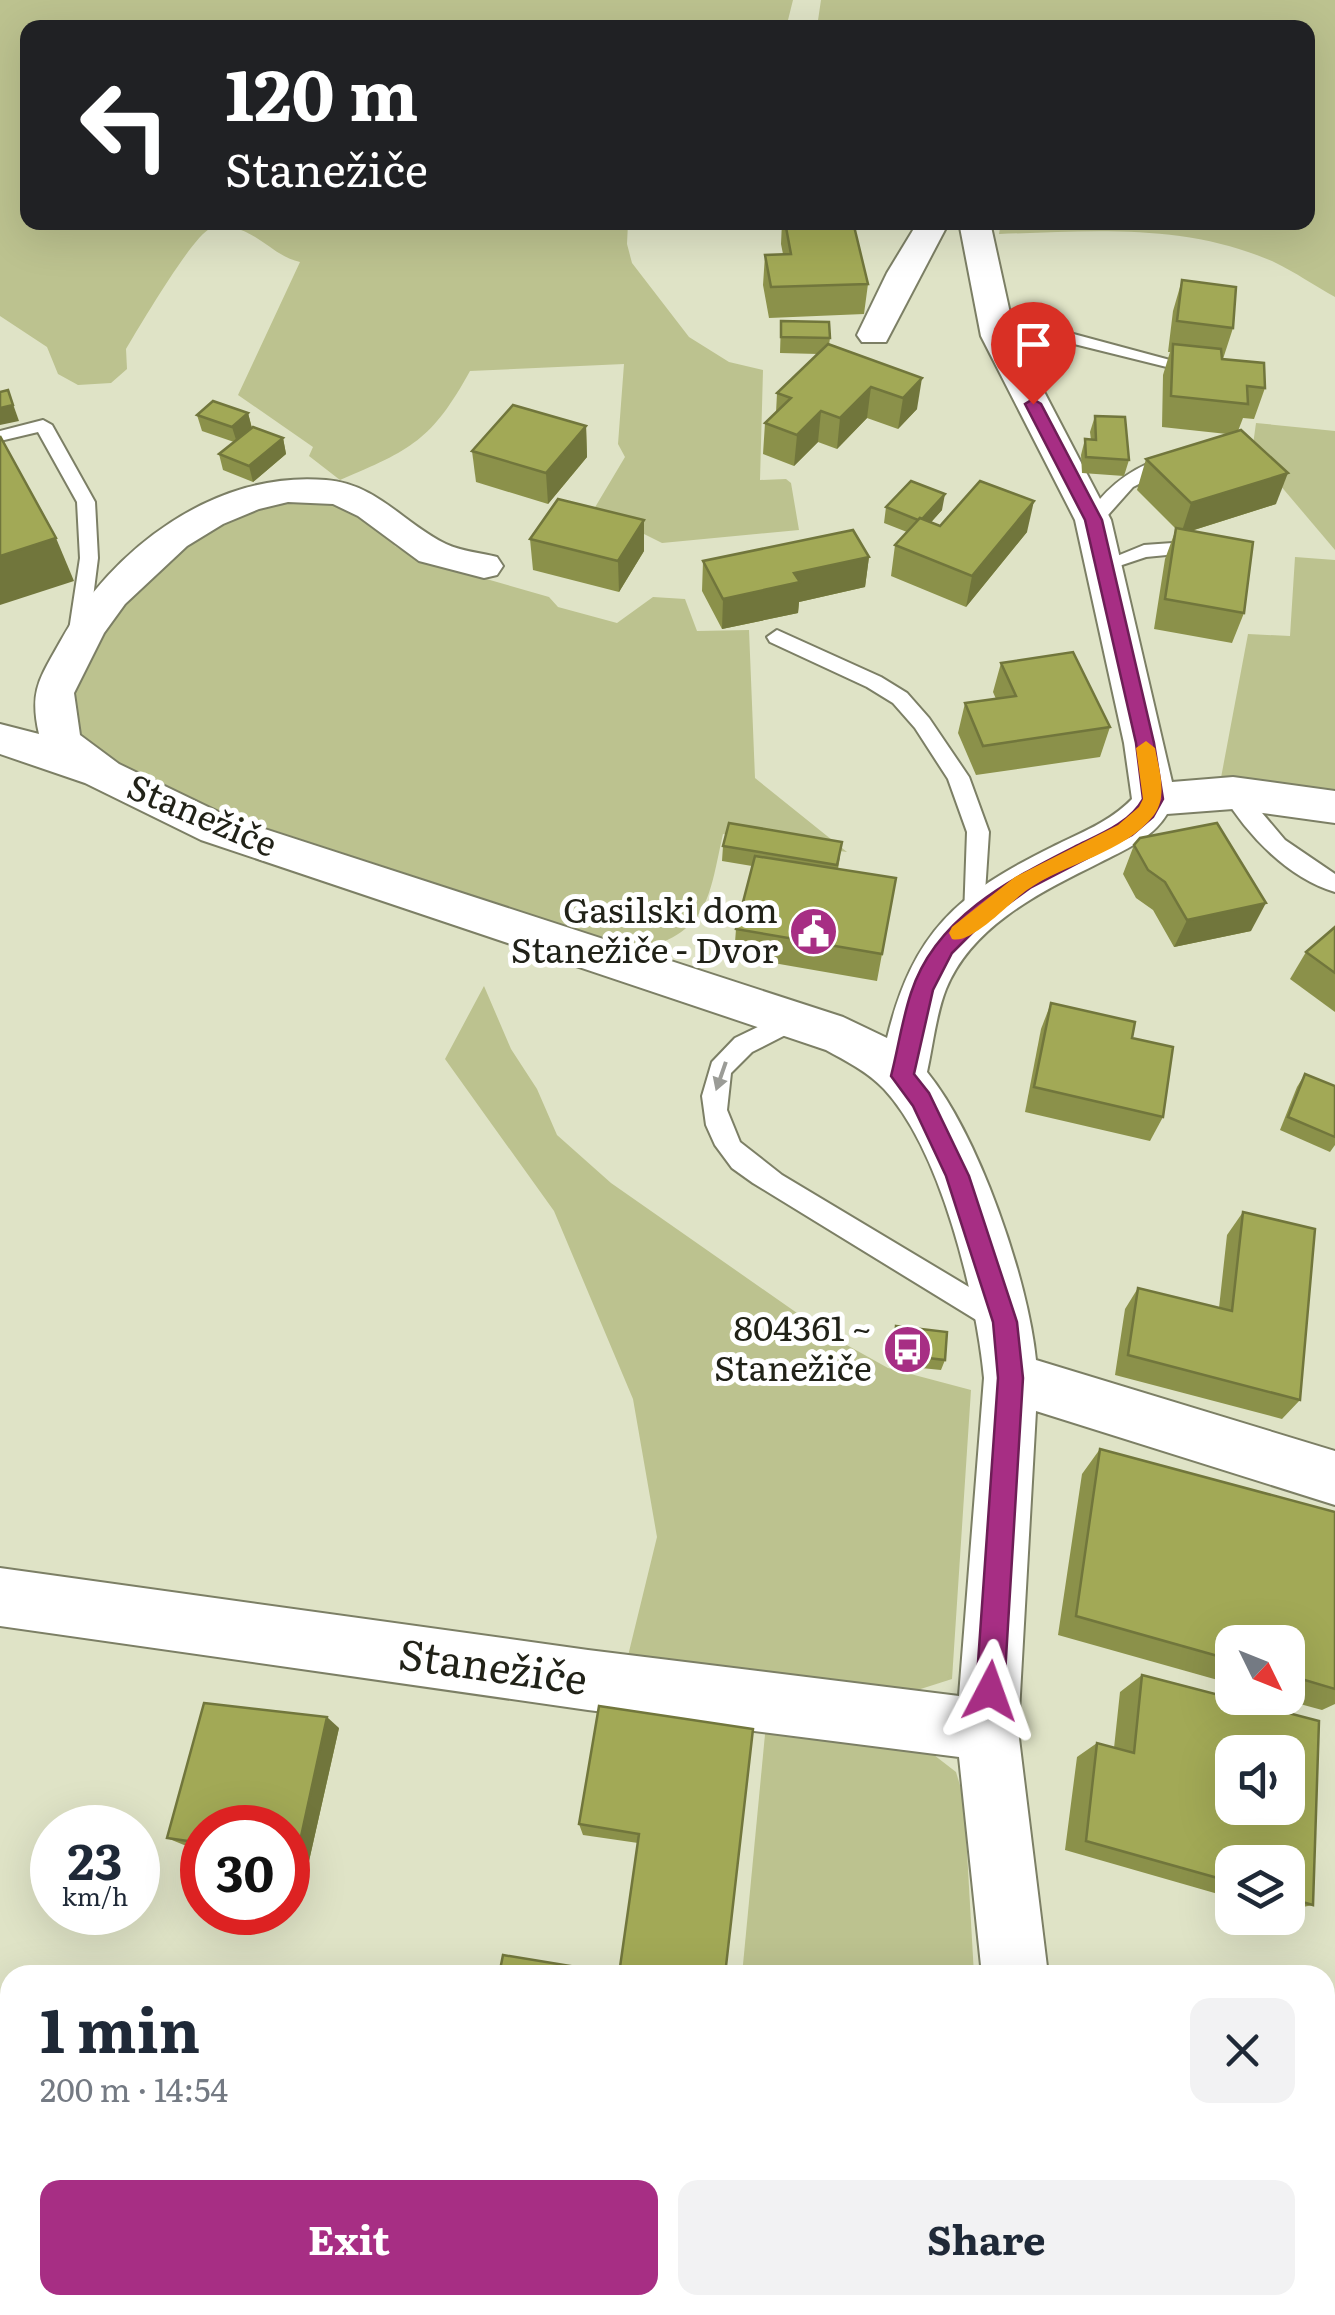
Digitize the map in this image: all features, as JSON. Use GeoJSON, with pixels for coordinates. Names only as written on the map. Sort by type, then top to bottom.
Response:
{"type":"FeatureCollection","features":[{"type":"Feature","properties":{"kind":"street"},"geometry":{"type":"LineString","coordinates":[[874,334],[929,230]]}},
{"type":"Feature","properties":{"kind":"street"},"geometry":{"type":"LineString","coordinates":[[902,1076],[922,990],[944,948],[975,917],[1022,882],[1125,830],[1146,812],[1153,799],[1145,743],[1093,520],[998,336],[976,230]]}},
{"type":"Feature","properties":{"kind":"street","name":"Stanežiče"},"geometry":{"type":"LineString","coordinates":[[484,566],[432,552],[368,503],[328,491],[238,502],[190,526],[139,565],[78,642],[53,697],[62,742],[104,775],[216,829],[795,1019],[868,1050],[902,1076],[921,1100],[957,1176],[1008,1350],[987,1730],[1014,1965]]}},
{"type":"Feature","properties":{"kind":"street"},"geometry":{"type":"LineString","coordinates":[[0,739],[44,750],[104,775]]}},
{"type":"Feature","properties":{"kind":"street"},"geometry":{"type":"LineString","coordinates":[[1153,799],[1233,793],[1335,807]]}},
{"type":"Feature","properties":{"kind":"street"},"geometry":{"type":"LineString","coordinates":[[1008,1350],[1335,1478]]}},
{"type":"Feature","properties":{"kind":"street","name":"Stanežiče"},"geometry":{"type":"LineString","coordinates":[[0,1596],[568,1677],[987,1730]]}},
{"type":"Feature","properties":{"kind":"lane"},"geometry":{"type":"LineString","coordinates":[[998,336],[1066,338],[1210,372]]}},
{"type":"Feature","properties":{"kind":"lane"},"geometry":{"type":"LineString","coordinates":[[0,436],[43,425],[86,502],[89,558],[78,642]]}},
{"type":"Feature","properties":{"kind":"lane"},"geometry":{"type":"LineString","coordinates":[[1093,520],[1106,500],[1152,466],[1186,458]]}},
{"type":"Feature","properties":{"kind":"lane"},"geometry":{"type":"LineString","coordinates":[[1104,565],[1144,550],[1221,546]]}},
{"type":"Feature","properties":{"kind":"lane"},"geometry":{"type":"LineString","coordinates":[[777,637],[874,682],[900,698],[922,723],[958,777],[978,832],[975,917]]}},
{"type":"Feature","properties":{"kind":"lane"},"geometry":{"type":"LineString","coordinates":[[1233,793],[1253,825],[1309,871],[1335,884]]}},
{"type":"Feature","properties":{"kind":"lane"},"geometry":{"type":"LineString","coordinates":[[795,1019],[746,1044],[728,1058],[714,1099],[715,1120],[727,1144],[740,1160],[930,1280],[1008,1350]]}},
{"type":"Feature","properties":{"kind":"green space"},"geometry":{"type":"Polygon","coordinates":[[[0,0],[793,0],[788,20],[20,20],[20,230],[209,230],[191,247],[166,284],[126,349],[127,369],[111,383],[78,385],[58,374],[47,347],[0,316],[0,0]]]}},
{"type":"Feature","properties":{"kind":"green space"},"geometry":{"type":"Polygon","coordinates":[[[821,0],[1335,0],[1335,297],[1274,262],[1207,241],[1139,232],[999,234],[1000,230],[1315,230],[1315,20],[818,20],[821,0]]]}},
{"type":"Feature","properties":{"kind":"green space"},"geometry":{"type":"Polygon","coordinates":[[[240,230],[628,230],[632,263],[689,337],[729,362],[763,370],[760,480],[786,479],[791,483],[799,530],[662,543],[594,509],[625,457],[618,444],[624,364],[470,371],[444,413],[417,440],[340,480],[309,456],[313,447],[238,395],[300,262],[240,230]]]}},
{"type":"Feature","properties":{"kind":"green space"},"geometry":{"type":"Polygon","coordinates":[[[1256,423],[1335,431],[1335,550],[1252,452],[1256,423]]]}},
{"type":"Feature","properties":{"kind":"green space"},"geometry":{"type":"Polygon","coordinates":[[[322,499],[386,529],[395,546],[417,559],[549,597],[558,607],[617,623],[653,597],[685,599],[697,631],[749,630],[755,778],[847,852],[723,834],[709,893],[694,921],[664,942],[641,950],[196,805],[130,773],[85,739],[76,727],[71,706],[76,682],[104,628],[144,578],[180,544],[243,510],[268,501],[322,499]]]}},
{"type":"Feature","properties":{"kind":"green space"},"geometry":{"type":"Polygon","coordinates":[[[1295,557],[1335,560],[1335,797],[1220,783],[1248,634],[1290,636],[1295,557]]]}},
{"type":"Feature","properties":{"kind":"green space"},"geometry":{"type":"Polygon","coordinates":[[[484,986],[511,1049],[537,1089],[557,1135],[611,1183],[827,1334],[888,1368],[971,1390],[952,1679],[905,1694],[626,1664],[657,1537],[633,1399],[554,1211],[445,1059],[484,986]]]}},
{"type":"Feature","properties":{"kind":"green space"},"geometry":{"type":"Polygon","coordinates":[[[766,1724],[934,1755],[956,1772],[964,1799],[973,1965],[743,1965],[766,1724]]]}},
{"type":"Feature","properties":{"kind":"building"},"geometry":{"type":"Polygon","coordinates":[[[786,230],[855,230],[868,284],[771,287],[765,255],[791,254],[786,230]]]}},
{"type":"Feature","properties":{"kind":"building"},"geometry":{"type":"Polygon","coordinates":[[[1182,280],[1236,287],[1233,328],[1177,321],[1182,280]]]}},
{"type":"Feature","properties":{"kind":"building"},"geometry":{"type":"Polygon","coordinates":[[[781,321],[829,322],[830,338],[781,337],[781,321]]]}},
{"type":"Feature","properties":{"kind":"building"},"geometry":{"type":"Polygon","coordinates":[[[828,344],[922,378],[903,398],[871,387],[840,418],[821,411],[797,435],[765,423],[791,398],[777,393],[828,344]]]}},
{"type":"Feature","properties":{"kind":"building"},"geometry":{"type":"Polygon","coordinates":[[[1173,344],[1221,349],[1222,359],[1264,363],[1265,388],[1247,386],[1248,404],[1171,396],[1173,344]]]}},
{"type":"Feature","properties":{"kind":"building"},"geometry":{"type":"Polygon","coordinates":[[[8,390],[13,405],[0,408],[0,392],[8,390]]]}},
{"type":"Feature","properties":{"kind":"building"},"geometry":{"type":"Polygon","coordinates":[[[213,401],[248,413],[232,427],[197,415],[213,401]]]}},
{"type":"Feature","properties":{"kind":"building"},"geometry":{"type":"Polygon","coordinates":[[[513,405],[586,426],[546,473],[472,451],[513,405]]]}},
{"type":"Feature","properties":{"kind":"building"},"geometry":{"type":"Polygon","coordinates":[[[1095,416],[1125,417],[1129,460],[1086,457],[1085,439],[1096,440],[1095,416]]]}},
{"type":"Feature","properties":{"kind":"building"},"geometry":{"type":"Polygon","coordinates":[[[253,427],[283,438],[249,466],[219,454],[253,427]]]}},
{"type":"Feature","properties":{"kind":"building"},"geometry":{"type":"Polygon","coordinates":[[[1241,430],[1288,473],[1191,503],[1146,459],[1241,430]]]}},
{"type":"Feature","properties":{"kind":"building"},"geometry":{"type":"Polygon","coordinates":[[[0,436],[56,538],[0,556],[0,436]]]}},
{"type":"Feature","properties":{"kind":"building"},"geometry":{"type":"Polygon","coordinates":[[[911,481],[945,494],[918,520],[886,507],[911,481]]]}},
{"type":"Feature","properties":{"kind":"building"},"geometry":{"type":"Polygon","coordinates":[[[980,481],[1034,501],[972,576],[895,545],[920,518],[940,526],[980,481]]]}},
{"type":"Feature","properties":{"kind":"building"},"geometry":{"type":"Polygon","coordinates":[[[558,499],[644,520],[618,561],[530,539],[558,499]]]}},
{"type":"Feature","properties":{"kind":"building"},"geometry":{"type":"Polygon","coordinates":[[[1176,528],[1253,542],[1244,613],[1165,599],[1176,528]]]}},
{"type":"Feature","properties":{"kind":"building"},"geometry":{"type":"Polygon","coordinates":[[[853,530],[869,557],[794,573],[800,582],[723,599],[703,561],[853,530]]]}},
{"type":"Feature","properties":{"kind":"building"},"geometry":{"type":"Polygon","coordinates":[[[1073,652],[1110,727],[983,746],[965,703],[1016,696],[1001,663],[1073,652]]]}},
{"type":"Feature","properties":{"kind":"building"},"geometry":{"type":"Polygon","coordinates":[[[729,823],[842,842],[837,865],[723,846],[729,823]]]}},
{"type":"Feature","properties":{"kind":"building"},"geometry":{"type":"Polygon","coordinates":[[[1217,823],[1266,903],[1187,920],[1165,882],[1148,870],[1134,845],[1140,838],[1217,823]]]}},
{"type":"Feature","properties":{"kind":"building","name":"Gasilski dom Stanežiče - Dvor"},"geometry":{"type":"Polygon","coordinates":[[[755,856],[896,878],[882,954],[736,929],[755,856]]]}},
{"type":"Feature","properties":{"kind":"building"},"geometry":{"type":"Polygon","coordinates":[[[1335,927],[1335,973],[1306,952],[1335,927]]]}},
{"type":"Feature","properties":{"kind":"building"},"geometry":{"type":"Polygon","coordinates":[[[1051,1003],[1135,1022],[1132,1038],[1173,1047],[1163,1117],[1034,1087],[1051,1003]]]}},
{"type":"Feature","properties":{"kind":"building"},"geometry":{"type":"Polygon","coordinates":[[[1305,1074],[1335,1086],[1335,1137],[1288,1117],[1305,1074]]]}},
{"type":"Feature","properties":{"kind":"building"},"geometry":{"type":"Polygon","coordinates":[[[1243,1212],[1315,1229],[1300,1400],[1128,1355],[1138,1288],[1232,1311],[1243,1212]]]}},
{"type":"Feature","properties":{"kind":"building"},"geometry":{"type":"Polygon","coordinates":[[[896,1326],[947,1332],[945,1360],[894,1354],[896,1326]]]}},
{"type":"Feature","properties":{"kind":"building"},"geometry":{"type":"Polygon","coordinates":[[[1100,1449],[1335,1512],[1335,1689],[1305,1680],[1305,1625],[1215,1625],[1215,1655],[1076,1616],[1100,1449]]]}},
{"type":"Feature","properties":{"kind":"building"},"geometry":{"type":"Polygon","coordinates":[[[1142,1675],[1215,1694],[1215,1715],[1296,1715],[1319,1721],[1313,1905],[1305,1903],[1305,1845],[1215,1845],[1215,1877],[1086,1841],[1097,1743],[1134,1753],[1142,1675]]]}},
{"type":"Feature","properties":{"kind":"building"},"geometry":{"type":"Polygon","coordinates":[[[204,1703],[327,1717],[308,1805],[180,1805],[180,1840],[167,1838],[204,1703]]]}},
{"type":"Feature","properties":{"kind":"building"},"geometry":{"type":"Polygon","coordinates":[[[599,1706],[753,1729],[726,1965],[620,1965],[639,1834],[579,1824],[599,1706]]]}},
{"type":"Feature","properties":{"kind":"building"},"geometry":{"type":"Polygon","coordinates":[[[503,1955],[564,1965],[501,1965],[503,1955]]]}},
{"type":"Feature","properties":{"kind":"slow traffic"},"geometry":{"type":"LineString","coordinates":[[959,933],[1022,882],[1125,830],[1146,812],[1153,799],[1146,748]]}},
{"type":"Feature","properties":{"kind":"place","name":"Gasilski dom Stanežiče - Dvor"},"geometry":{"type":"Point","coordinates":[813,931]}},
{"type":"Feature","properties":{"kind":"place","name":"804361 ~ Stanežiče"},"geometry":{"type":"Point","coordinates":[907,1349]}},
{"type":"Feature","properties":{"kind":"route"},"geometry":{"type":"LineString","coordinates":[[990,1691],[1011,1378],[1005,1322],[957,1176],[921,1100],[902,1076],[922,990],[944,948],[975,917],[1022,882],[1125,830],[1146,812],[1153,799],[1145,743],[1093,520],[1033,404]]}}]}
